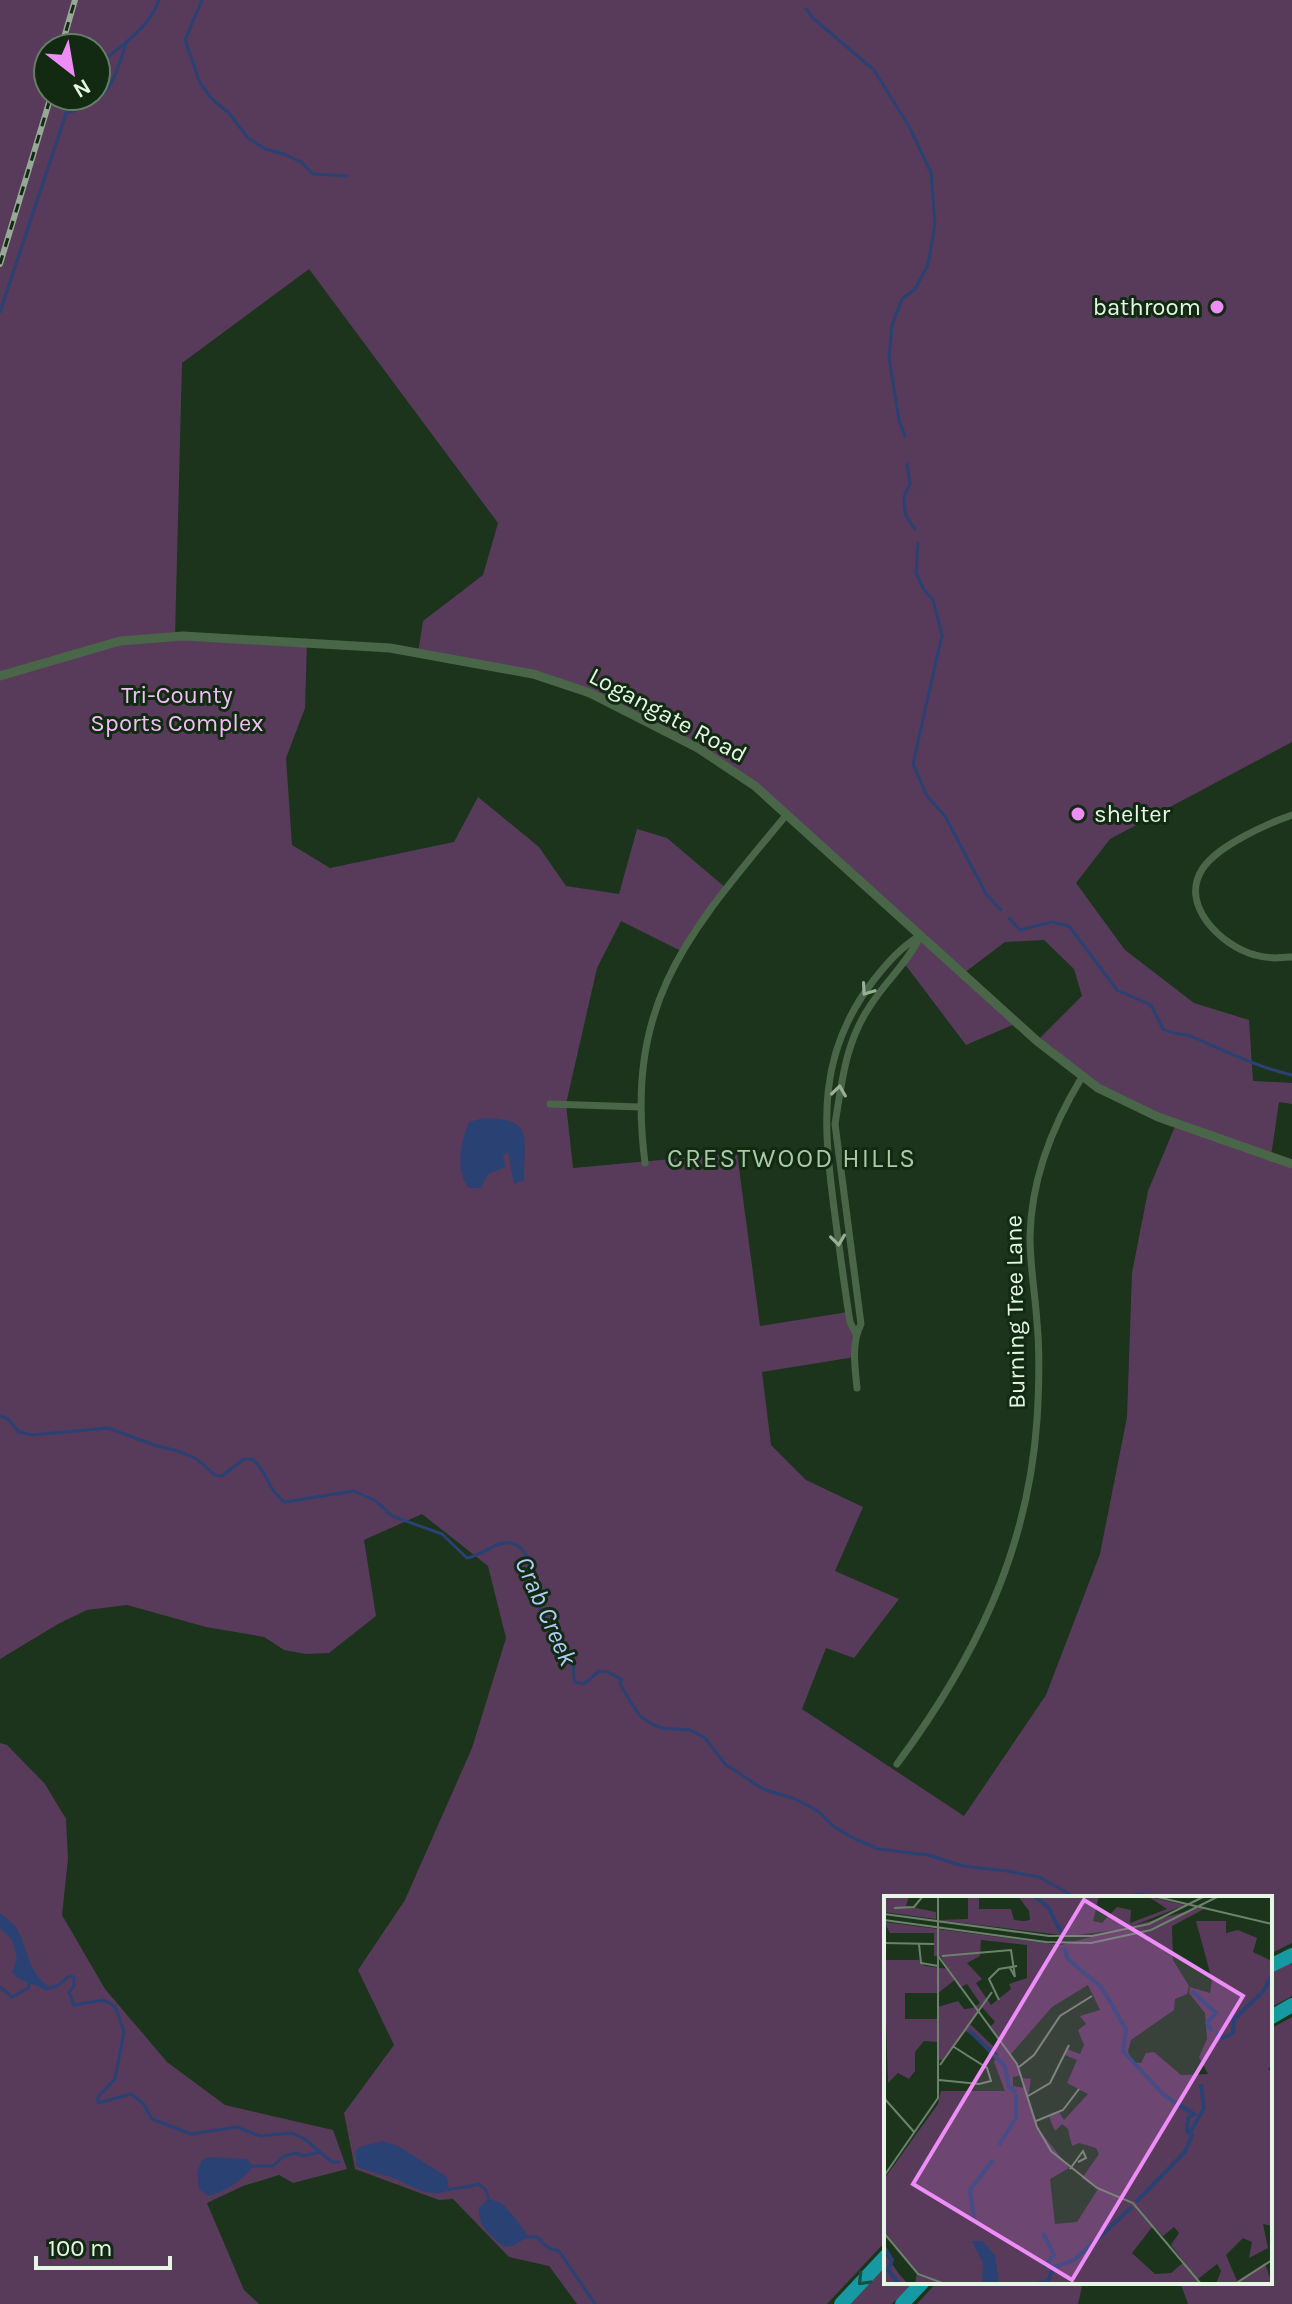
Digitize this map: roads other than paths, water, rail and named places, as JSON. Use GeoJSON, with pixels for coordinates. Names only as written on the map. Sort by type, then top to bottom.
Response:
{"type":"FeatureCollection","features":[{"type":"Feature","properties":{"kind":"highway"},"geometry":{"type":"LineString","coordinates":[[1272,1965],[1292,1955]]}},
{"type":"Feature","properties":{"kind":"highway"},"geometry":{"type":"LineString","coordinates":[[1272,2017],[1292,2005]]}},
{"type":"Feature","properties":{"kind":"highway"},"geometry":{"type":"LineString","coordinates":[[841,2304],[884,2258]]}},
{"type":"Feature","properties":{"kind":"highway"},"geometry":{"type":"LineString","coordinates":[[902,2304],[921,2284]]}},
{"type":"Feature","properties":{"kind":"street","name":"Logangate Road"},"geometry":{"type":"LineString","coordinates":[[0,676],[102,645],[159,637],[360,645],[533,674],[590,693],[726,764],[787,814],[1037,1041],[1098,1088],[1158,1117],[1292,1164]]}},
{"type":"Feature","properties":{"kind":"street"},"geometry":{"type":"LineString","coordinates":[[645,1163],[640,1086],[648,1035],[659,999],[673,965],[704,915],[787,814]]}},
{"type":"Feature","properties":{"kind":"street"},"geometry":{"type":"LineString","coordinates":[[1292,815],[1255,831],[1215,856],[1202,869],[1196,891],[1203,916],[1235,946],[1265,957],[1292,957]]}},
{"type":"Feature","properties":{"kind":"street"},"geometry":{"type":"LineString","coordinates":[[830,1124],[842,1070],[859,1025],[878,994],[912,953],[921,935]]}},
{"type":"Feature","properties":{"kind":"street"},"geometry":{"type":"LineString","coordinates":[[857,1388],[856,1334],[848,1312],[828,1164],[829,1079],[849,1019],[879,974],[904,945],[921,935]]}},
{"type":"Feature","properties":{"kind":"street","name":"Burning Tree Lane"},"geometry":{"type":"LineString","coordinates":[[897,1764],[927,1723],[965,1661],[1000,1586],[1018,1528],[1037,1420],[1038,1326],[1030,1240],[1033,1202],[1050,1139],[1082,1077]]}},
{"type":"Feature","properties":{"kind":"street"},"geometry":{"type":"LineString","coordinates":[[550,1104],[640,1107]]}},
{"type":"Feature","properties":{"kind":"water"},"geometry":{"type":"Polygon","coordinates":[[[484,1118],[512,1122],[524,1134],[524,1180],[514,1184],[508,1152],[503,1156],[506,1167],[488,1174],[481,1188],[469,1188],[464,1181],[460,1156],[466,1130],[469,1122],[484,1118]]]}},
{"type":"Feature","properties":{"kind":"water"},"geometry":{"type":"Polygon","coordinates":[[[0,1913],[15,1926],[36,1974],[51,1988],[46,1991],[12,1972],[17,1958],[12,1940],[0,1928],[0,1913]]]}},
{"type":"Feature","properties":{"kind":"water"},"geometry":{"type":"Polygon","coordinates":[[[382,2141],[398,2146],[447,2177],[449,2190],[426,2192],[356,2166],[356,2151],[360,2147],[382,2141]]]}},
{"type":"Feature","properties":{"kind":"water"},"geometry":{"type":"Polygon","coordinates":[[[208,2157],[247,2159],[253,2166],[233,2185],[208,2196],[199,2189],[197,2172],[202,2160],[208,2157]]]}},
{"type":"Feature","properties":{"kind":"water"},"geometry":{"type":"Polygon","coordinates":[[[489,2199],[502,2203],[528,2237],[513,2246],[504,2247],[490,2235],[479,2214],[479,2207],[489,2199]]]}},
{"type":"Feature","properties":{"kind":"waterway","name":"Crab Creek"},"geometry":{"type":"LineString","coordinates":[[112,54],[149,19],[159,0]]}},
{"type":"Feature","properties":{"kind":"waterway"},"geometry":{"type":"LineString","coordinates":[[202,0],[185,40],[200,83],[212,99],[229,113],[248,138],[265,149],[301,162],[313,174],[347,176]]}},
{"type":"Feature","properties":{"kind":"waterway"},"geometry":{"type":"LineString","coordinates":[[806,9],[874,70],[910,128],[931,173],[935,224],[928,265],[915,289],[902,299],[892,325],[889,358],[899,420],[905,436]]}},
{"type":"Feature","properties":{"kind":"waterway"},"geometry":{"type":"LineString","coordinates":[[66,113],[101,97],[113,79],[127,41]]}},
{"type":"Feature","properties":{"kind":"waterway","name":"Crab Creek"},"geometry":{"type":"LineString","coordinates":[[0,312],[67,112]]}},
{"type":"Feature","properties":{"kind":"waterway"},"geometry":{"type":"LineString","coordinates":[[907,464],[910,484],[904,503],[906,516],[915,529]]}},
{"type":"Feature","properties":{"kind":"waterway"},"geometry":{"type":"LineString","coordinates":[[918,543],[916,573],[933,600],[942,635],[913,764],[927,796],[945,816],[986,894],[1001,910]]}},
{"type":"Feature","properties":{"kind":"waterway"},"geometry":{"type":"LineString","coordinates":[[1009,918],[1020,930],[1051,922],[1069,926],[1117,990],[1151,1005],[1163,1029],[1191,1036],[1254,1063],[1292,1075]]}},
{"type":"Feature","properties":{"kind":"waterway","name":"Crab Creek"},"geometry":{"type":"LineString","coordinates":[[0,1416],[8,1419],[19,1432],[32,1435],[108,1428],[197,1459],[215,1475],[222,1476],[244,1459],[252,1459],[262,1469],[275,1493],[285,1502],[354,1491],[376,1501],[392,1516],[442,1534],[467,1558],[502,1543],[514,1544],[528,1559],[534,1594],[541,1611],[572,1658],[575,1682],[584,1684],[599,1671],[621,1679],[620,1684],[630,1701],[640,1716],[650,1723],[661,1728],[690,1730],[705,1738],[725,1764],[763,1789],[795,1799],[818,1811],[833,1826],[855,1839],[879,1849],[928,1855],[963,1866],[1039,1877],[1073,1896]]}},
{"type":"Feature","properties":{"kind":"waterway","name":"Crab Creek"},"geometry":{"type":"LineString","coordinates":[[1130,1896],[1155,1896]]}},
{"type":"Feature","properties":{"kind":"waterway"},"geometry":{"type":"LineString","coordinates":[[50,1988],[69,1976],[74,1977],[74,1986],[69,1992],[74,2005],[103,2000],[115,2006],[124,2032],[115,2079],[98,2097],[98,2103],[131,2094],[143,2103],[152,2119],[191,2134],[237,2127],[260,2136],[292,2133],[320,2152]]}},
{"type":"Feature","properties":{"kind":"waterway"},"geometry":{"type":"LineString","coordinates":[[0,1987],[12,1997],[28,1988],[30,1982]]}},
{"type":"Feature","properties":{"kind":"waterway"},"geometry":{"type":"LineString","coordinates":[[253,2166],[273,2166],[284,2156],[296,2153],[303,2156],[320,2152],[332,2162],[339,2162]]}},
{"type":"Feature","properties":{"kind":"waterway"},"geometry":{"type":"LineString","coordinates":[[449,2190],[478,2184],[485,2189],[489,2199]]}},
{"type":"Feature","properties":{"kind":"waterway"},"geometry":{"type":"LineString","coordinates":[[528,2237],[537,2237],[548,2248],[559,2251],[595,2304]]}},
{"type":"Feature","properties":{"kind":"railway"},"geometry":{"type":"LineString","coordinates":[[66,32],[75,0]]}},
{"type":"Feature","properties":{"kind":"railway"},"geometry":{"type":"LineString","coordinates":[[0,264],[46,112]]}},
{"type":"Feature","properties":{"kind":"place","name":"bathroom"},"geometry":{"type":"Point","coordinates":[1217,307]}},
{"type":"Feature","properties":{"kind":"place","name":"shelter"},"geometry":{"type":"Point","coordinates":[1078,814]}},
{"type":"Feature","properties":{"kind":"district","name":"CRESTWOOD HILLS"},"geometry":{"type":"Point","coordinates":[792,1158]}},
{"type":"Feature","properties":{"kind":"park label","name":"Tri-County Sports Complex"},"geometry":{"type":"Point","coordinates":[177,709]}}]}
